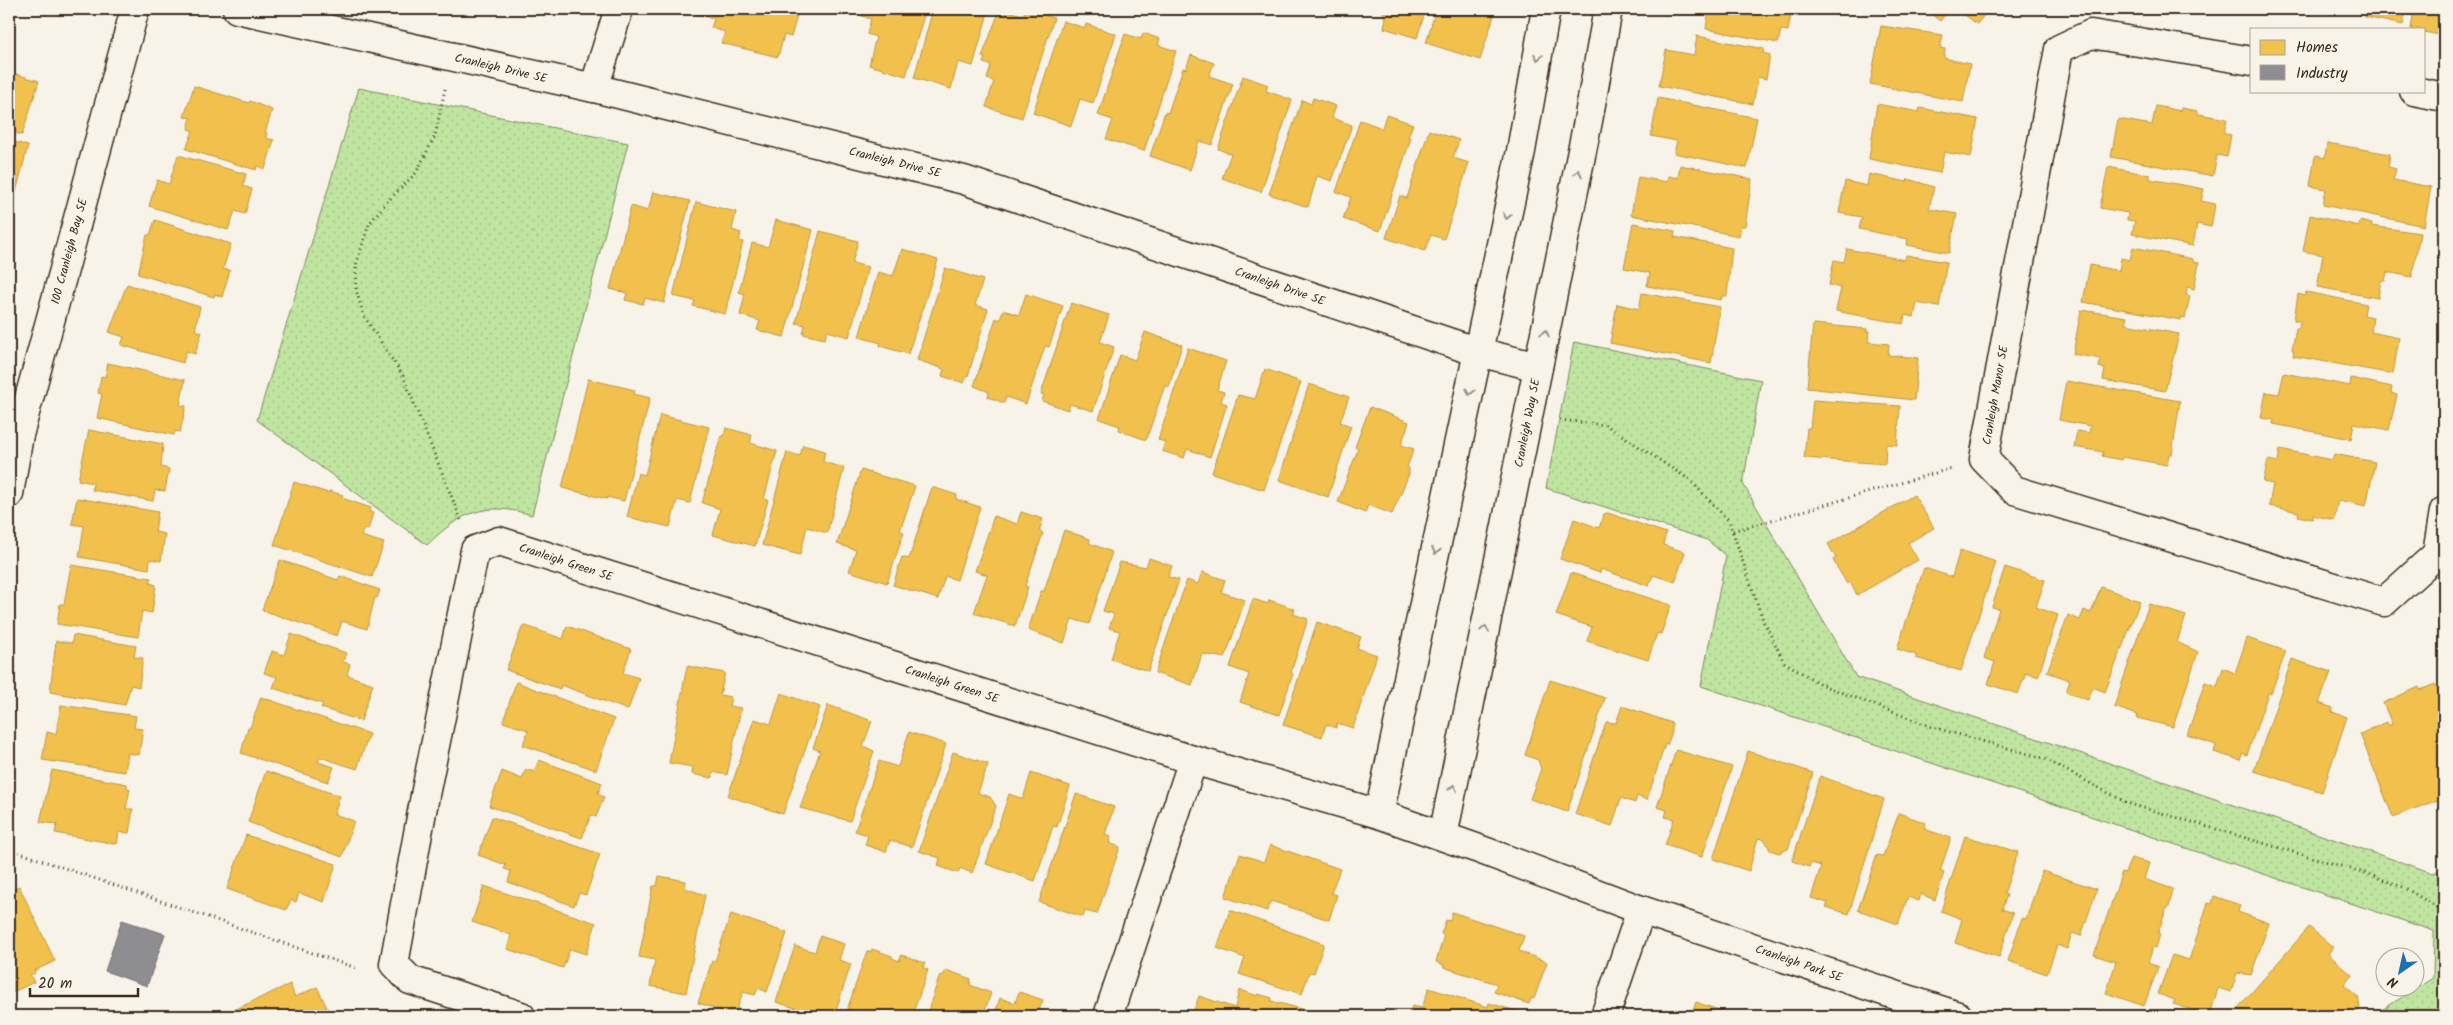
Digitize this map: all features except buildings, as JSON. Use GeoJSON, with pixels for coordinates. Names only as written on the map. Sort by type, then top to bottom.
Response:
{"type":"FeatureCollection","features":[{"type":"Feature","properties":{"kind":"street","name":"100 Cranleigh Bay SE"},"geometry":{"type":"LineString","coordinates":[[9,494],[19,435],[135,9]]}},
{"type":"Feature","properties":{"kind":"street","name":"Cranleigh Drive SE"},"geometry":{"type":"LineString","coordinates":[[237,9],[594,88],[964,180],[1478,352],[1538,367]]}},
{"type":"Feature","properties":{"kind":"street"},"geometry":{"type":"LineString","coordinates":[[594,88],[619,9]]}},
{"type":"Feature","properties":{"kind":"street"},"geometry":{"type":"LineString","coordinates":[[1379,814],[1521,151],[1546,9]]}},
{"type":"Feature","properties":{"kind":"street","name":"Cranleigh Way SE"},"geometry":{"type":"LineString","coordinates":[[1443,836],[1588,121],[1608,9]]}},
{"type":"Feature","properties":{"kind":"street","name":"Cranleigh Manor SE"},"geometry":{"type":"LineString","coordinates":[[2250,61],[2090,34],[2059,48],[1984,459],[2014,490],[2384,602],[2437,554],[2444,511]]}},
{"type":"Feature","properties":{"kind":"street"},"geometry":{"type":"LineString","coordinates":[[2419,92],[2444,97]]}},
{"type":"Feature","properties":{"kind":"street","name":"Cranleigh Green SE"},"geometry":{"type":"LineString","coordinates":[[475,550],[499,541],[1193,760],[1379,814]]}},
{"type":"Feature","properties":{"kind":"street"},"geometry":{"type":"LineString","coordinates":[[475,550],[428,780],[394,964],[410,980],[521,1016]]}},
{"type":"Feature","properties":{"kind":"street"},"geometry":{"type":"LineString","coordinates":[[1108,1016],[1193,760]]}},
{"type":"Feature","properties":{"kind":"street","name":"Cranleigh Park SE"},"geometry":{"type":"LineString","coordinates":[[1379,814],[1641,910],[1958,1016]]}},
{"type":"Feature","properties":{"kind":"street"},"geometry":{"type":"LineString","coordinates":[[1605,1016],[1641,910]]}},
{"type":"Feature","properties":{"kind":"path"},"geometry":{"type":"LineString","coordinates":[[452,57],[435,136],[416,173],[368,224],[356,266],[356,290],[364,316],[403,376],[475,550]]}},
{"type":"Feature","properties":{"kind":"path"},"geometry":{"type":"LineString","coordinates":[[1554,419],[1606,425],[1644,448],[1690,480],[1729,521],[1763,620],[1784,662],[1822,686],[1932,727],[2043,758],[2127,803],[2366,873],[2403,887],[2444,911]]}},
{"type":"Feature","properties":{"kind":"path"},"geometry":{"type":"LineString","coordinates":[[1733,531],[1984,459]]}},
{"type":"Feature","properties":{"kind":"path"},"geometry":{"type":"LineString","coordinates":[[9,849],[359,969]]}},
{"type":"Feature","properties":{"kind":"green space"},"geometry":{"type":"Polygon","coordinates":[[[359,88],[628,143],[532,515],[501,509],[475,512],[451,524],[427,545],[257,420],[359,88]]]}},
{"type":"Feature","properties":{"kind":"green space"},"geometry":{"type":"Polygon","coordinates":[[[1574,342],[1761,380],[1743,484],[1856,677],[2433,873],[2444,869],[2444,1016],[2372,1016],[2401,998],[2426,998],[2426,982],[2433,978],[2434,931],[1701,686],[1726,556],[1707,540],[1546,488],[1574,342]]]}}]}
